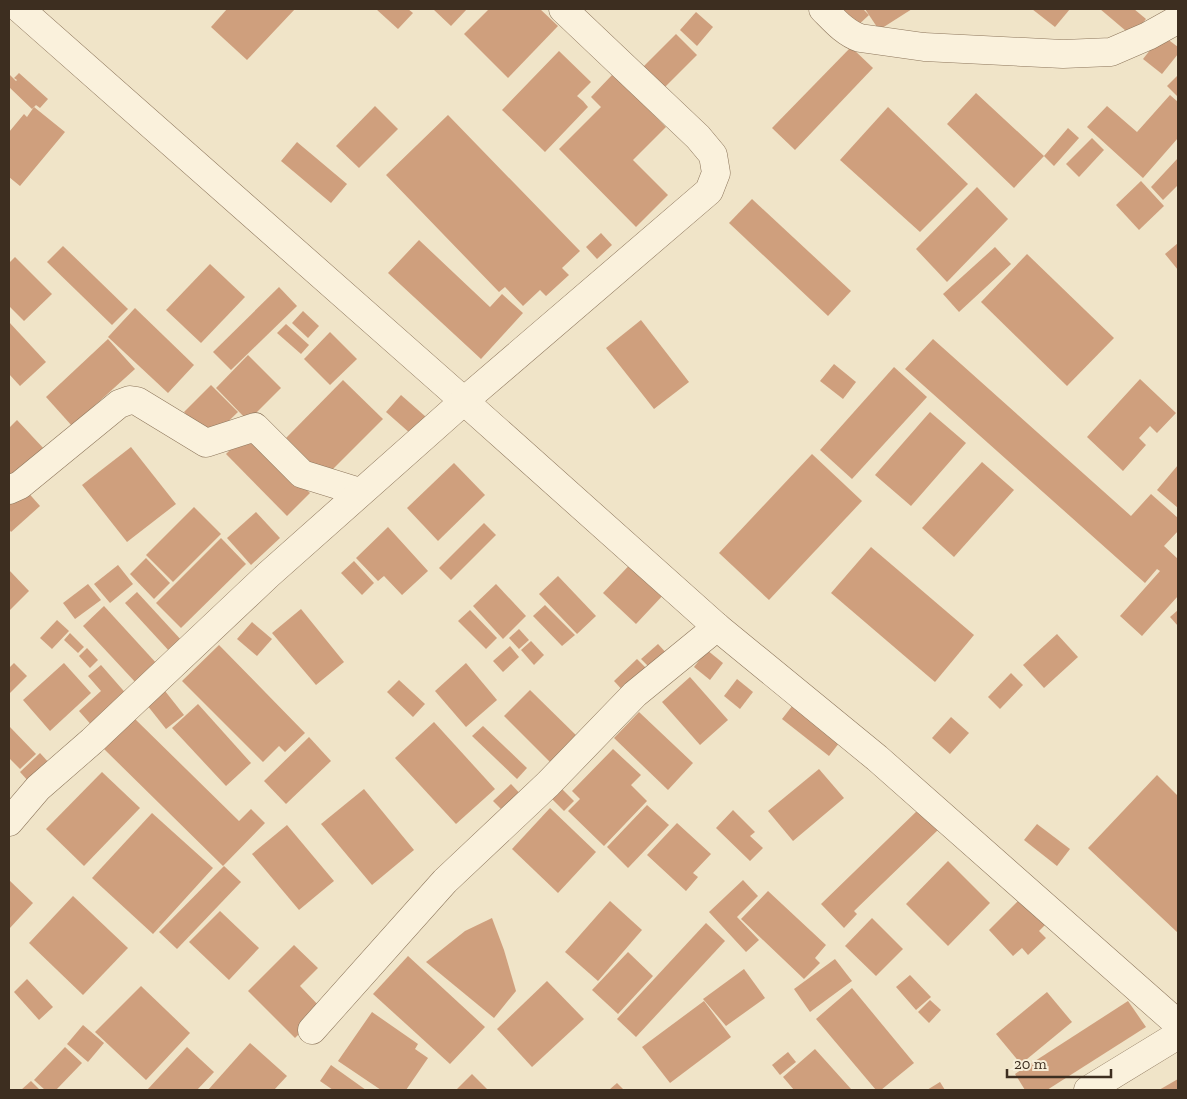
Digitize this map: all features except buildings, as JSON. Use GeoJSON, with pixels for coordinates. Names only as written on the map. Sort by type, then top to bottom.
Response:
{"type":"FeatureCollection","features":[{"type":"Feature","properties":{"kind":"street"},"geometry":{"type":"LineString","coordinates":[[20,9],[717,627],[877,758],[1178,1024]]}},
{"type":"Feature","properties":{"kind":"street"},"geometry":{"type":"LineString","coordinates":[[9,822],[38,788],[92,741],[268,575],[360,492],[709,191],[716,173],[713,155],[698,137],[563,9]]}},
{"type":"Feature","properties":{"kind":"street"},"geometry":{"type":"LineString","coordinates":[[824,9],[845,30],[853,36],[860,38],[924,47],[1063,54],[1111,52],[1148,36],[1172,18]]}},
{"type":"Feature","properties":{"kind":"street"},"geometry":{"type":"LineString","coordinates":[[9,490],[20,484],[119,404],[130,400],[137,401],[206,443],[255,427],[302,474],[360,492]]}},
{"type":"Feature","properties":{"kind":"street"},"geometry":{"type":"LineString","coordinates":[[312,1030],[445,881],[548,784],[635,694],[717,627]]}},
{"type":"Feature","properties":{"kind":"street"},"geometry":{"type":"LineString","coordinates":[[1088,1090],[1178,1036]]}}]}
